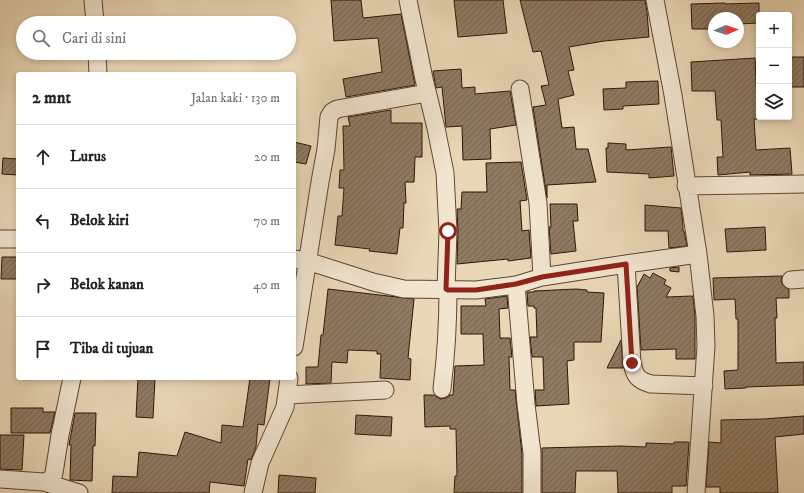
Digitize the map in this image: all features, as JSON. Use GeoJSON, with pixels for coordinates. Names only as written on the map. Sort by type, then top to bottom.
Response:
{"type":"FeatureCollection","features":[{"type":"Feature","properties":{"kind":"street"},"geometry":{"type":"LineString","coordinates":[[93,0],[94,16]]}},
{"type":"Feature","properties":{"kind":"street"},"geometry":{"type":"LineString","coordinates":[[408,0],[436,128],[444,173],[448,231],[448,316],[447,352],[442,389]]}},
{"type":"Feature","properties":{"kind":"street"},"geometry":{"type":"LineString","coordinates":[[656,0],[673,95],[686,186],[698,254],[706,346],[696,493]]}},
{"type":"Feature","properties":{"kind":"street"},"geometry":{"type":"LineString","coordinates":[[97,60],[98,72]]}},
{"type":"Feature","properties":{"kind":"street"},"geometry":{"type":"LineString","coordinates":[[520,89],[538,203],[542,277]]}},
{"type":"Feature","properties":{"kind":"street"},"geometry":{"type":"LineString","coordinates":[[296,322],[301,260],[320,182],[326,149],[328,124],[332,112],[337,109],[427,92]]}},
{"type":"Feature","properties":{"kind":"street"},"geometry":{"type":"LineString","coordinates":[[686,186],[804,184]]}},
{"type":"Feature","properties":{"kind":"street"},"geometry":{"type":"LineString","coordinates":[[0,239],[16,239]]}},
{"type":"Feature","properties":{"kind":"street"},"geometry":{"type":"LineString","coordinates":[[301,260],[374,282],[404,289],[476,290],[516,284],[542,277],[698,254]]}},
{"type":"Feature","properties":{"kind":"street"},"geometry":{"type":"LineString","coordinates":[[626,264],[632,363],[636,376],[643,382],[651,384],[704,386]]}},
{"type":"Feature","properties":{"kind":"street"},"geometry":{"type":"LineString","coordinates":[[516,284],[526,404],[532,453],[532,493]]}},
{"type":"Feature","properties":{"kind":"street"},"geometry":{"type":"LineString","coordinates":[[44,482],[52,479],[54,472],[72,380]]}},
{"type":"Feature","properties":{"kind":"street"},"geometry":{"type":"LineString","coordinates":[[253,493],[260,463],[285,407],[289,380]]}},
{"type":"Feature","properties":{"kind":"street"},"geometry":{"type":"LineString","coordinates":[[286,395],[385,390]]}},
{"type":"Feature","properties":{"kind":"street"},"geometry":{"type":"LineString","coordinates":[[0,479],[44,482],[79,493]]}},
{"type":"Feature","properties":{"kind":"building"},"geometry":{"type":"Polygon","coordinates":[[[331,0],[361,0],[363,18],[401,14],[415,85],[346,97],[343,79],[382,72],[378,38],[334,41],[331,0]]]}},
{"type":"Feature","properties":{"kind":"building"},"geometry":{"type":"Polygon","coordinates":[[[454,0],[503,0],[507,33],[458,37],[454,0]]]}},
{"type":"Feature","properties":{"kind":"building"},"geometry":{"type":"Polygon","coordinates":[[[520,0],[645,0],[647,12],[649,37],[604,41],[569,47],[574,70],[568,71],[574,95],[558,99],[562,128],[574,127],[576,149],[588,149],[596,182],[547,185],[547,198],[533,107],[546,105],[541,86],[549,85],[541,51],[533,52],[520,0]]]}},
{"type":"Feature","properties":{"kind":"building"},"geometry":{"type":"Polygon","coordinates":[[[759,3],[759,12],[756,12],[756,23],[744,24],[744,12],[708,12],[708,29],[692,29],[691,4],[759,3]]]}},
{"type":"Feature","properties":{"kind":"building"},"geometry":{"type":"Polygon","coordinates":[[[792,57],[804,57],[804,87],[792,87],[792,57]]]}},
{"type":"Feature","properties":{"kind":"building"},"geometry":{"type":"Polygon","coordinates":[[[755,58],[756,119],[754,119],[756,150],[790,148],[792,174],[750,175],[750,172],[718,175],[717,157],[723,157],[721,120],[717,120],[715,91],[692,91],[691,62],[755,58]]]}},
{"type":"Feature","properties":{"kind":"building"},"geometry":{"type":"Polygon","coordinates":[[[461,69],[462,88],[475,87],[475,94],[510,91],[516,125],[490,129],[491,159],[463,160],[462,126],[446,127],[442,87],[436,88],[433,71],[461,69]]]}},
{"type":"Feature","properties":{"kind":"building"},"geometry":{"type":"Polygon","coordinates":[[[658,81],[659,104],[623,106],[623,109],[604,110],[603,89],[626,88],[626,82],[658,81]]]}},
{"type":"Feature","properties":{"kind":"building"},"geometry":{"type":"Polygon","coordinates":[[[391,110],[391,123],[422,123],[422,157],[415,157],[414,182],[405,182],[406,203],[404,203],[403,228],[400,228],[397,254],[335,245],[338,216],[342,216],[344,188],[339,188],[340,170],[344,170],[343,126],[350,126],[348,117],[391,110]]]}},
{"type":"Feature","properties":{"kind":"building"},"geometry":{"type":"Polygon","coordinates":[[[296,142],[311,146],[306,164],[296,162],[296,142]]]}},
{"type":"Feature","properties":{"kind":"building"},"geometry":{"type":"Polygon","coordinates":[[[608,143],[626,144],[626,150],[671,147],[674,176],[649,178],[649,174],[607,172],[606,148],[608,148],[608,143]]]}},
{"type":"Feature","properties":{"kind":"building"},"geometry":{"type":"Polygon","coordinates":[[[3,158],[16,159],[16,175],[2,174],[3,158]]]}},
{"type":"Feature","properties":{"kind":"building"},"geometry":{"type":"Polygon","coordinates":[[[521,162],[527,200],[520,201],[522,231],[529,230],[531,258],[457,264],[457,209],[461,209],[462,192],[487,192],[486,163],[521,162]]]}},
{"type":"Feature","properties":{"kind":"building"},"geometry":{"type":"Polygon","coordinates":[[[550,204],[577,204],[578,221],[573,221],[576,251],[551,254],[549,227],[551,227],[550,204]]]}},
{"type":"Feature","properties":{"kind":"building"},"geometry":{"type":"Polygon","coordinates":[[[645,205],[681,208],[683,231],[687,246],[669,248],[668,231],[645,231],[645,205]]]}},
{"type":"Feature","properties":{"kind":"building"},"geometry":{"type":"Polygon","coordinates":[[[765,227],[766,250],[727,252],[725,229],[765,227]]]}},
{"type":"Feature","properties":{"kind":"building"},"geometry":{"type":"Polygon","coordinates":[[[2,257],[16,257],[16,279],[1,279],[2,257]]]}},
{"type":"Feature","properties":{"kind":"building"},"geometry":{"type":"Polygon","coordinates":[[[679,267],[679,272],[670,271],[670,268],[679,267]]]}},
{"type":"Feature","properties":{"kind":"building"},"geometry":{"type":"Polygon","coordinates":[[[653,273],[666,280],[664,284],[671,288],[666,297],[693,296],[695,317],[695,359],[676,359],[676,349],[641,350],[637,287],[644,274],[650,278],[653,273]]]}},
{"type":"Feature","properties":{"kind":"building"},"geometry":{"type":"Polygon","coordinates":[[[782,276],[781,281],[789,290],[789,298],[776,298],[776,363],[804,362],[804,385],[725,389],[724,371],[738,370],[738,319],[736,319],[735,299],[714,300],[713,278],[782,276]]]}},
{"type":"Feature","properties":{"kind":"building"},"geometry":{"type":"Polygon","coordinates":[[[328,289],[414,299],[408,358],[411,359],[410,380],[380,378],[381,354],[377,354],[377,351],[348,350],[347,363],[332,362],[331,383],[306,384],[306,367],[318,367],[328,289]]]}},
{"type":"Feature","properties":{"kind":"building"},"geometry":{"type":"Polygon","coordinates":[[[576,289],[587,290],[587,292],[604,293],[601,342],[574,342],[574,360],[567,361],[569,404],[536,406],[535,390],[544,390],[543,357],[532,357],[530,337],[537,337],[536,308],[534,308],[534,306],[528,306],[527,292],[576,289]]]}},
{"type":"Feature","properties":{"kind":"building"},"geometry":{"type":"Polygon","coordinates":[[[507,296],[508,308],[499,309],[500,338],[510,338],[512,357],[509,357],[510,390],[515,390],[522,454],[522,493],[454,493],[455,476],[457,476],[456,429],[450,429],[450,426],[425,427],[424,395],[434,395],[440,399],[453,395],[455,366],[484,365],[483,334],[461,334],[461,306],[486,306],[485,299],[507,296]]]}},
{"type":"Feature","properties":{"kind":"building"},"geometry":{"type":"Polygon","coordinates":[[[621,340],[623,368],[607,368],[621,340]]]}},
{"type":"Feature","properties":{"kind":"building"},"geometry":{"type":"Polygon","coordinates":[[[138,380],[155,380],[153,418],[136,417],[138,380]]]}},
{"type":"Feature","properties":{"kind":"building"},"geometry":{"type":"Polygon","coordinates":[[[250,380],[270,380],[264,425],[258,424],[256,447],[251,460],[248,459],[244,486],[210,482],[209,493],[112,493],[113,476],[137,477],[139,452],[177,456],[185,432],[221,443],[222,425],[243,427],[250,380]]]}},
{"type":"Feature","properties":{"kind":"building"},"geometry":{"type":"Polygon","coordinates":[[[11,408],[43,408],[43,412],[55,412],[50,433],[11,433],[11,408]]]}},
{"type":"Feature","properties":{"kind":"building"},"geometry":{"type":"Polygon","coordinates":[[[75,413],[96,413],[92,481],[70,480],[71,445],[69,445],[75,413]]]}},
{"type":"Feature","properties":{"kind":"building"},"geometry":{"type":"Polygon","coordinates":[[[356,415],[392,417],[391,436],[355,434],[356,415]]]}},
{"type":"Feature","properties":{"kind":"building"},"geometry":{"type":"Polygon","coordinates":[[[804,416],[804,434],[775,437],[778,493],[720,493],[720,487],[706,487],[709,442],[721,443],[721,420],[804,416]]]}},
{"type":"Feature","properties":{"kind":"building"},"geometry":{"type":"Polygon","coordinates":[[[0,435],[24,435],[22,470],[0,469],[0,435]]]}},
{"type":"Feature","properties":{"kind":"building"},"geometry":{"type":"Polygon","coordinates":[[[674,442],[689,442],[686,486],[672,486],[672,493],[618,493],[617,471],[576,471],[575,493],[542,493],[542,448],[620,446],[646,447],[646,443],[674,444],[674,442]]]}},
{"type":"Feature","properties":{"kind":"building"},"geometry":{"type":"Polygon","coordinates":[[[279,475],[316,478],[315,493],[278,493],[279,475]]]}},
{"type":"Feature","properties":{"kind":"route"},"geometry":{"type":"LineString","coordinates":[[448,231],[446,289],[448,290],[476,290],[516,284],[542,277],[626,264],[632,363]]}}]}
